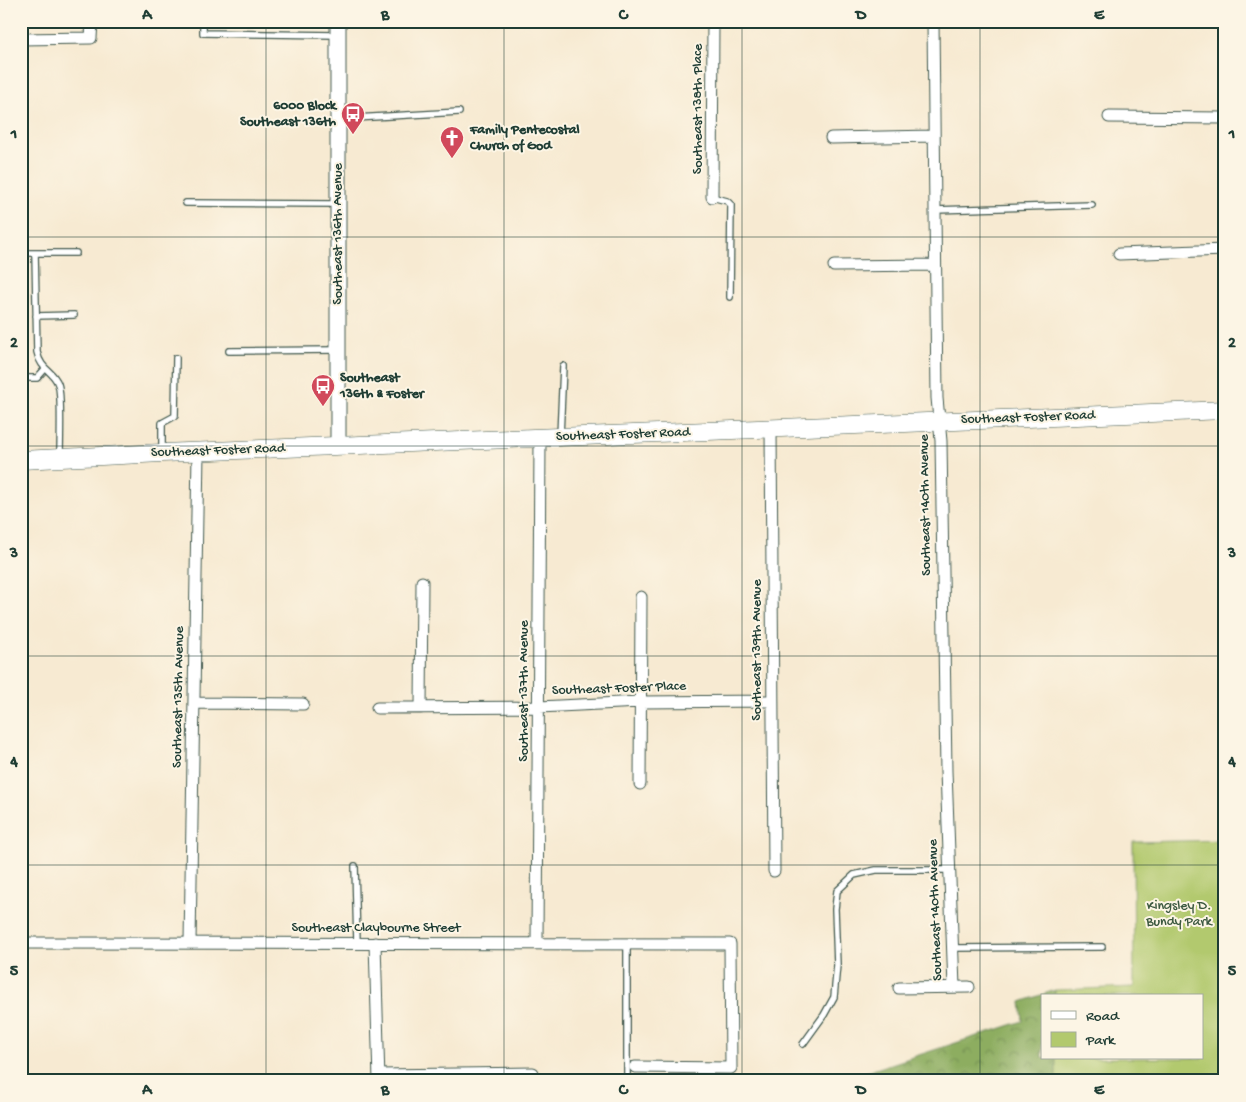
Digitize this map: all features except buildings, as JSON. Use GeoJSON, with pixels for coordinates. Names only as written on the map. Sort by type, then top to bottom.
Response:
{"type":"FeatureCollection","features":[{"type":"Feature","properties":{"kind":"main road","name":"Southeast Foster Road"},"geometry":{"type":"LineString","coordinates":[[21,460],[1225,410]]}},
{"type":"Feature","properties":{"kind":"street"},"geometry":{"type":"LineString","coordinates":[[21,38],[91,38],[92,21]]}},
{"type":"Feature","properties":{"kind":"street","name":"Southeast 138th Place"},"geometry":{"type":"LineString","coordinates":[[712,197],[713,21]]}},
{"type":"Feature","properties":{"kind":"street","name":"Southeast 140th Avenue"},"geometry":{"type":"LineString","coordinates":[[933,21],[936,398],[941,451],[946,771],[954,987]]}},
{"type":"Feature","properties":{"kind":"street","name":"Southeast 136th Avenue"},"geometry":{"type":"LineString","coordinates":[[338,28],[338,446]]}},
{"type":"Feature","properties":{"kind":"street"},"geometry":{"type":"LineString","coordinates":[[1109,117],[1225,118]]}},
{"type":"Feature","properties":{"kind":"street"},"geometry":{"type":"LineString","coordinates":[[830,138],[934,136]]}},
{"type":"Feature","properties":{"kind":"street"},"geometry":{"type":"LineString","coordinates":[[1119,254],[1225,250]]}},
{"type":"Feature","properties":{"kind":"street"},"geometry":{"type":"LineString","coordinates":[[834,266],[935,265]]}},
{"type":"Feature","properties":{"kind":"street","name":"Southeast 139th Avenue"},"geometry":{"type":"LineString","coordinates":[[771,429],[774,871]]}},
{"type":"Feature","properties":{"kind":"street","name":"Southeast 137th Avenue"},"geometry":{"type":"LineString","coordinates":[[537,943],[540,439]]}},
{"type":"Feature","properties":{"kind":"street","name":"Southeast 135th Avenue"},"geometry":{"type":"LineString","coordinates":[[190,942],[198,452]]}},
{"type":"Feature","properties":{"kind":"street"},"geometry":{"type":"LineString","coordinates":[[421,708],[422,582]]}},
{"type":"Feature","properties":{"kind":"street"},"geometry":{"type":"LineString","coordinates":[[640,784],[641,597]]}},
{"type":"Feature","properties":{"kind":"street","name":"Southeast Foster Place"},"geometry":{"type":"LineString","coordinates":[[377,708],[539,708],[640,702],[772,701]]}},
{"type":"Feature","properties":{"kind":"street"},"geometry":{"type":"LineString","coordinates":[[194,703],[303,704]]}},
{"type":"Feature","properties":{"kind":"street","name":"Southeast Claybourne Street"},"geometry":{"type":"LineString","coordinates":[[21,942],[730,944],[731,1068],[634,1068]]}},
{"type":"Feature","properties":{"kind":"street"},"geometry":{"type":"LineString","coordinates":[[375,943],[379,1078],[533,1073]]}},
{"type":"Feature","properties":{"kind":"street"},"geometry":{"type":"LineString","coordinates":[[900,988],[970,987]]}},
{"type":"Feature","properties":{"kind":"lane"},"geometry":{"type":"LineString","coordinates":[[203,21],[203,33],[338,28]]}},
{"type":"Feature","properties":{"kind":"lane"},"geometry":{"type":"LineString","coordinates":[[338,119],[459,112]]}},
{"type":"Feature","properties":{"kind":"lane"},"geometry":{"type":"LineString","coordinates":[[712,197],[727,200],[731,205],[730,297]]}},
{"type":"Feature","properties":{"kind":"lane"},"geometry":{"type":"LineString","coordinates":[[186,203],[338,204]]}},
{"type":"Feature","properties":{"kind":"lane"},"geometry":{"type":"LineString","coordinates":[[935,210],[1092,205]]}},
{"type":"Feature","properties":{"kind":"lane"},"geometry":{"type":"LineString","coordinates":[[21,253],[76,253]]}},
{"type":"Feature","properties":{"kind":"lane"},"geometry":{"type":"LineString","coordinates":[[35,253],[37,352],[39,360],[45,369],[53,375],[59,388],[60,459]]}},
{"type":"Feature","properties":{"kind":"lane"},"geometry":{"type":"LineString","coordinates":[[36,316],[74,316]]}},
{"type":"Feature","properties":{"kind":"lane"},"geometry":{"type":"LineString","coordinates":[[229,351],[338,350]]}},
{"type":"Feature","properties":{"kind":"lane"},"geometry":{"type":"LineString","coordinates":[[162,453],[162,423],[175,416],[176,358]]}},
{"type":"Feature","properties":{"kind":"lane"},"geometry":{"type":"LineString","coordinates":[[560,438],[563,366]]}},
{"type":"Feature","properties":{"kind":"lane"},"geometry":{"type":"LineString","coordinates":[[21,378],[37,378],[45,369]]}},
{"type":"Feature","properties":{"kind":"lane"},"geometry":{"type":"LineString","coordinates":[[355,866],[357,943]]}},
{"type":"Feature","properties":{"kind":"lane"},"geometry":{"type":"LineString","coordinates":[[803,1044],[834,998],[837,965],[835,909],[837,891],[854,875],[876,870],[949,870]]}},
{"type":"Feature","properties":{"kind":"lane"},"geometry":{"type":"LineString","coordinates":[[627,943],[627,1081]]}},
{"type":"Feature","properties":{"kind":"lane"},"geometry":{"type":"LineString","coordinates":[[952,948],[1102,947]]}},
{"type":"Feature","properties":{"kind":"green space","name":"Kingsley D. Bundy Park"},"geometry":{"type":"Polygon","coordinates":[[[1225,840],[1225,1081],[1056,1081],[1056,1060],[1204,1060],[1204,994],[1055,994],[1055,990],[1134,987],[1133,842],[1225,840]]]}},
{"type":"Feature","properties":{"kind":"green space"},"geometry":{"type":"Polygon","coordinates":[[[1055,990],[1055,994],[1044,994],[1055,990]]]}},
{"type":"Feature","properties":{"kind":"green space"},"geometry":{"type":"Polygon","coordinates":[[[1041,995],[1041,1060],[1056,1060],[1056,1081],[839,1081],[1023,1021],[1021,1002],[1041,995]]]}},
{"type":"Feature","properties":{"kind":"place","name":"6000 Block Southeast 136th"},"geometry":{"type":"Point","coordinates":[353,135]}},
{"type":"Feature","properties":{"kind":"place","name":"Family Pentecostal Church of God"},"geometry":{"type":"Point","coordinates":[452,159]}},
{"type":"Feature","properties":{"kind":"place","name":"Southeast 136th & Foster"},"geometry":{"type":"Point","coordinates":[323,407]}}]}
